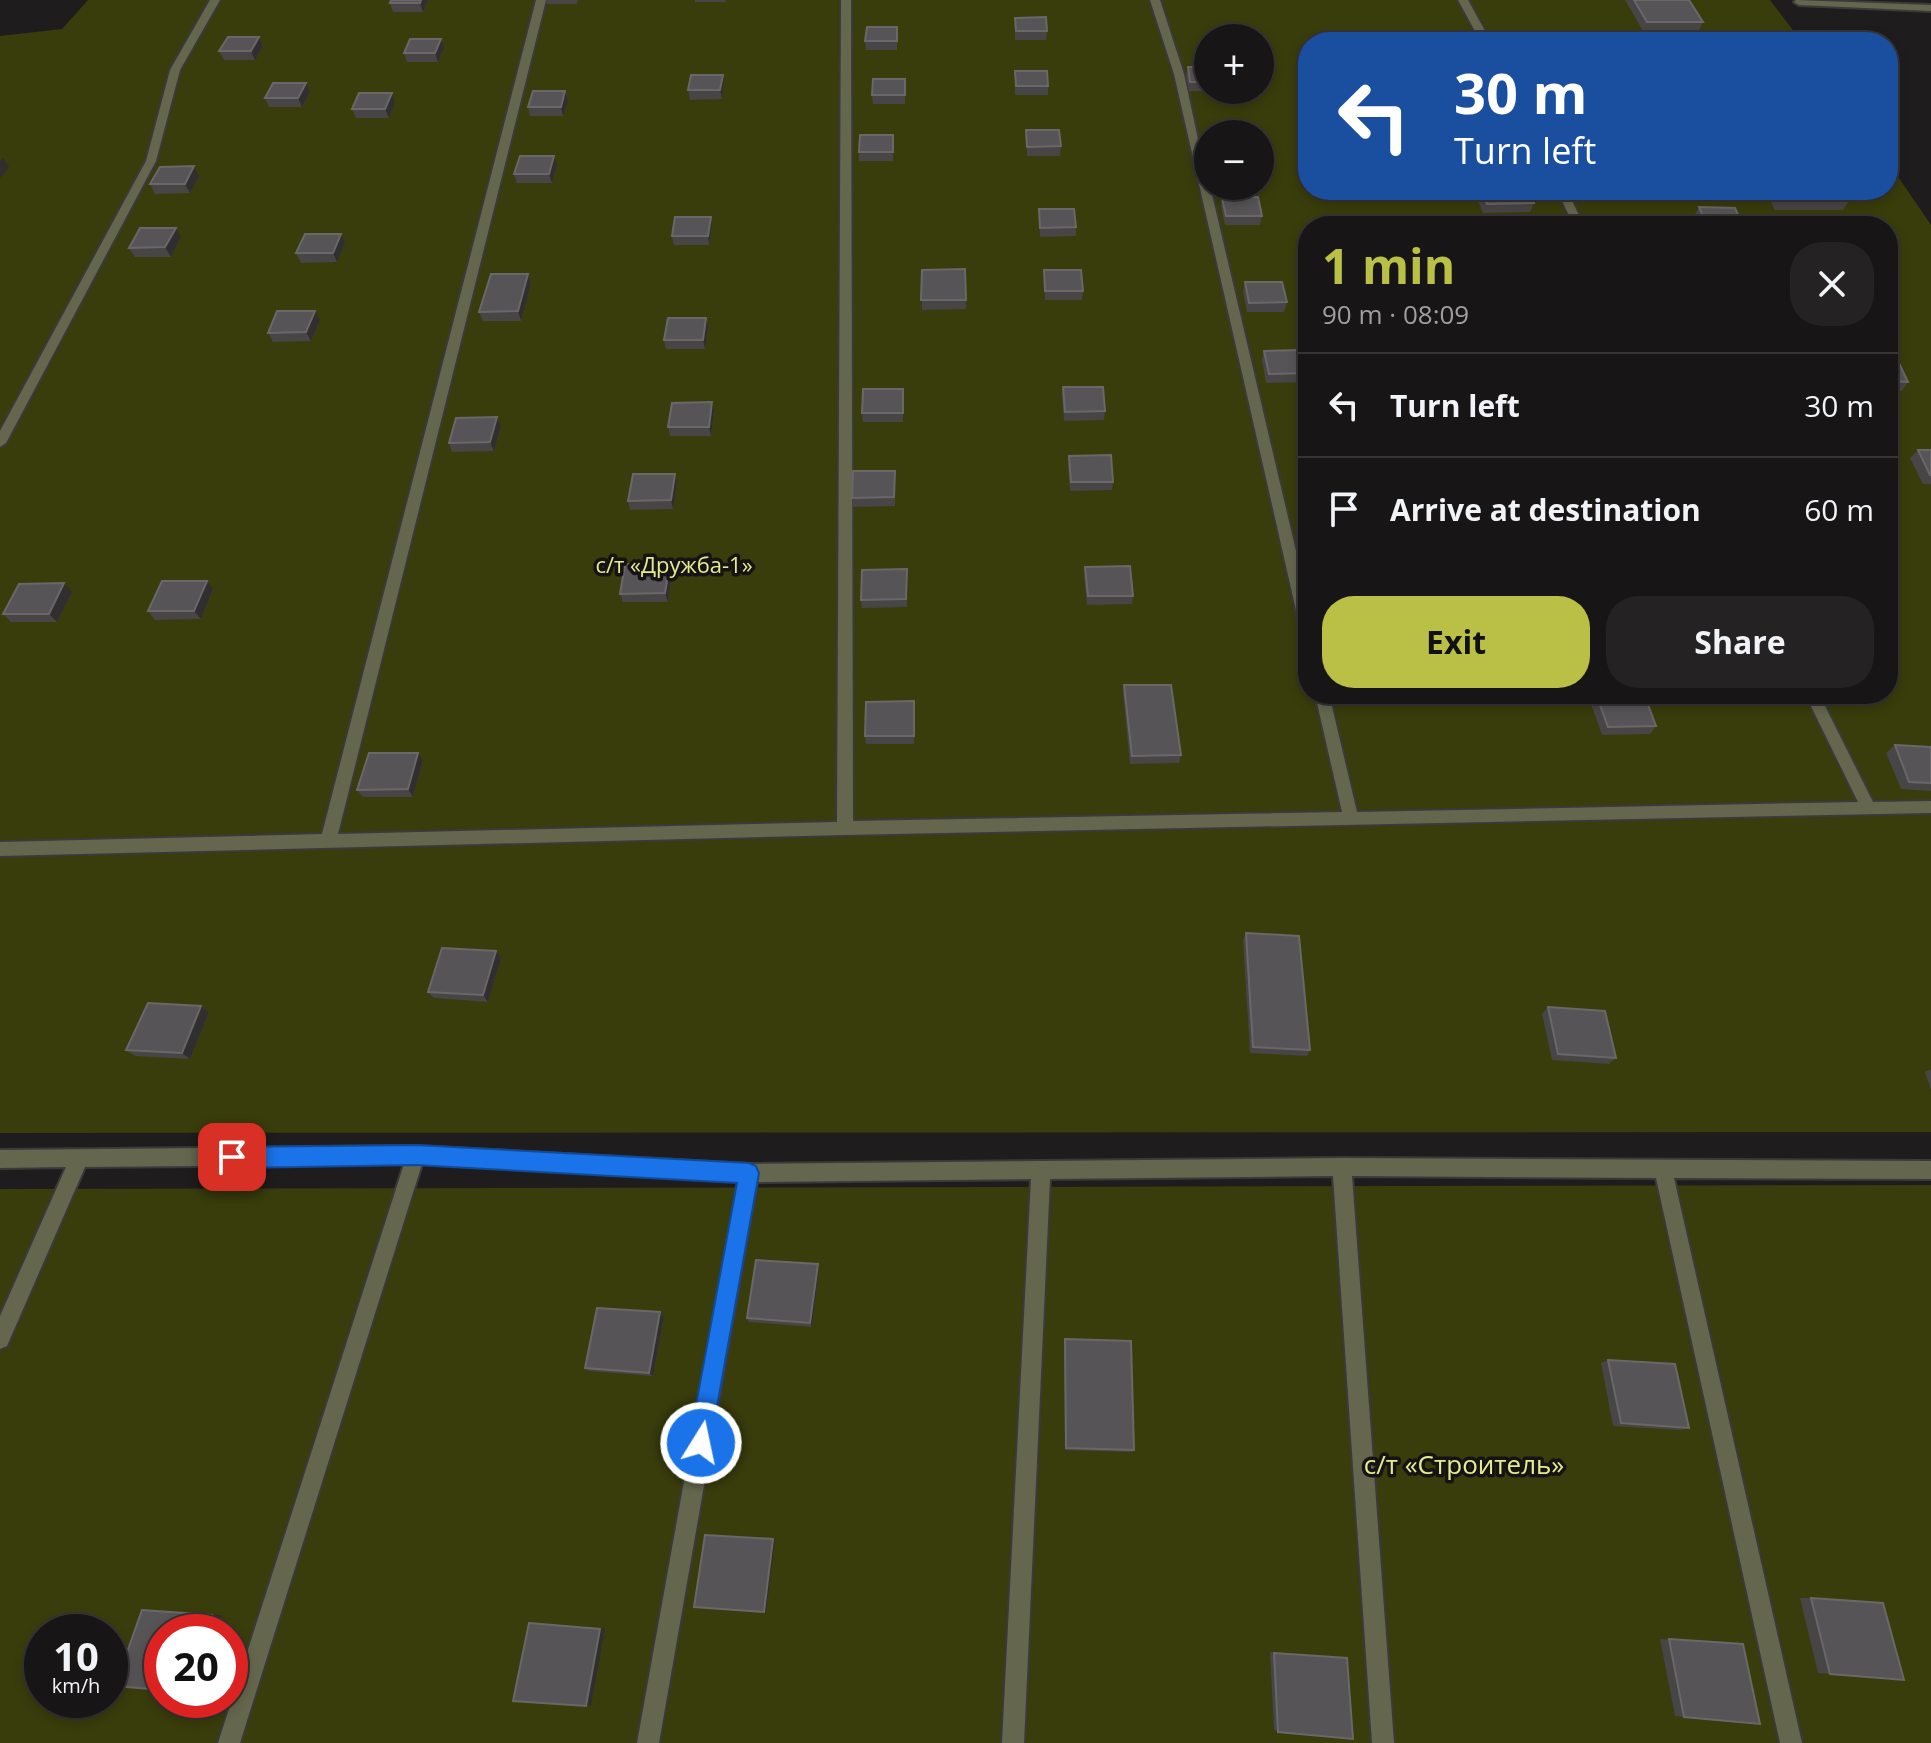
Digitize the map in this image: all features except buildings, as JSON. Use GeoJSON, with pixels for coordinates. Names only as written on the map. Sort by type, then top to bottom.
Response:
{"type":"FeatureCollection","features":[{"type":"Feature","properties":{"kind":"lane"},"geometry":{"type":"LineString","coordinates":[[0,443],[151,161],[175,70],[215,0]]}},
{"type":"Feature","properties":{"kind":"lane"},"geometry":{"type":"LineString","coordinates":[[328,842],[541,0]]}},
{"type":"Feature","properties":{"kind":"lane"},"geometry":{"type":"LineString","coordinates":[[845,828],[846,0]]}},
{"type":"Feature","properties":{"kind":"lane"},"geometry":{"type":"LineString","coordinates":[[1155,0],[1179,74],[1298,589]]}},
{"type":"Feature","properties":{"kind":"lane"},"geometry":{"type":"LineString","coordinates":[[1463,0],[1481,32]]}},
{"type":"Feature","properties":{"kind":"lane"},"geometry":{"type":"LineString","coordinates":[[1799,2],[1931,8]]}},
{"type":"Feature","properties":{"kind":"lane"},"geometry":{"type":"LineString","coordinates":[[1324,704],[1351,818]]}},
{"type":"Feature","properties":{"kind":"lane"},"geometry":{"type":"LineString","coordinates":[[1817,704],[1868,807]]}},
{"type":"Feature","properties":{"kind":"lane"},"geometry":{"type":"LineString","coordinates":[[0,849],[845,828],[1931,807]]}},
{"type":"Feature","properties":{"kind":"lane"},"geometry":{"type":"LineString","coordinates":[[229,1743],[416,1155]]}},
{"type":"Feature","properties":{"kind":"lane"},"geometry":{"type":"LineString","coordinates":[[0,1159],[416,1155],[749,1173],[1342,1167],[1931,1170]]}},
{"type":"Feature","properties":{"kind":"lane"},"geometry":{"type":"LineString","coordinates":[[0,1339],[79,1160]]}},
{"type":"Feature","properties":{"kind":"lane"},"geometry":{"type":"LineString","coordinates":[[1342,1167],[1383,1743]]}},
{"type":"Feature","properties":{"kind":"lane"},"geometry":{"type":"LineString","coordinates":[[1663,1168],[1791,1743]]}},
{"type":"Feature","properties":{"kind":"lane"},"geometry":{"type":"LineString","coordinates":[[1013,1743],[1041,1171]]}},
{"type":"Feature","properties":{"kind":"lane"},"geometry":{"type":"LineString","coordinates":[[648,1743],[749,1173]]}},
{"type":"Feature","properties":{"kind":"green space","name":"с/т «Дружба-1»"},"geometry":{"type":"Polygon","coordinates":[[[88,0],[1770,0],[1794,32],[1298,32],[1298,200],[1898,200],[1898,177],[1931,225],[1931,1132],[0,1133],[0,36],[62,29],[88,0]]]}},
{"type":"Feature","properties":{"kind":"green space","name":"с/т «Строитель»"},"geometry":{"type":"Polygon","coordinates":[[[1931,1185],[1931,1743],[0,1743],[0,1189],[1931,1185]]]}},
{"type":"Feature","properties":{"kind":"route"},"geometry":{"type":"LineString","coordinates":[[232,1157],[416,1155],[749,1173],[701,1443]]}}]}
